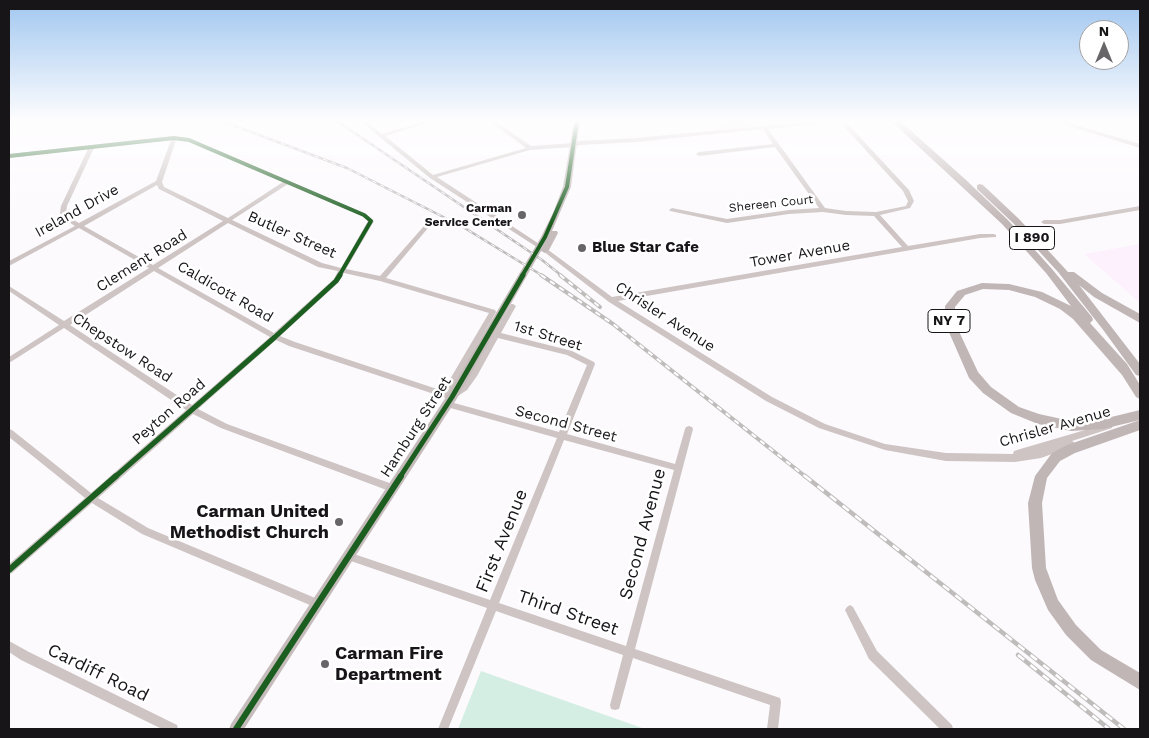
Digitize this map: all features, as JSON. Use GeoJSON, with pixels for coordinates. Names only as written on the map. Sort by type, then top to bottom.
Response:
{"type":"FeatureCollection","features":[{"type":"Feature","properties":{"kind":"highway","name":"I 890"},"geometry":{"type":"LineString","coordinates":[[934,155],[970,187],[1020,238],[1069,295],[1140,394]]}},
{"type":"Feature","properties":{"kind":"highway","name":"I 890"},"geometry":{"type":"LineString","coordinates":[[945,155],[1016,221],[1076,288],[1140,372]]}},
{"type":"Feature","properties":{"kind":"highway"},"geometry":{"type":"LineString","coordinates":[[1016,221],[1083,284],[1140,319]]}},
{"type":"Feature","properties":{"kind":"highway","name":"NY 7"},"geometry":{"type":"LineString","coordinates":[[1126,372],[1077,316],[1038,294],[1009,286],[982,286],[961,293],[950,306],[950,324],[968,366],[987,390],[1005,404],[1038,419],[1060,425],[1093,426],[1136,421]]}},
{"type":"Feature","properties":{"kind":"highway"},"geometry":{"type":"LineString","coordinates":[[1136,421],[1110,434],[1063,452],[1050,462],[1041,476],[1035,502],[1038,562],[1047,593],[1061,618],[1096,654],[1140,682]]}},
{"type":"Feature","properties":{"kind":"main road","name":"Hamburg Street"},"geometry":{"type":"LineString","coordinates":[[236,729],[392,488],[545,236],[557,213],[566,187],[572,155]]}},
{"type":"Feature","properties":{"kind":"main road"},"geometry":{"type":"LineString","coordinates":[[545,250],[569,200],[577,164],[572,159]]}},
{"type":"Feature","properties":{"kind":"street","name":"Caldicott Road"},"geometry":{"type":"LineString","coordinates":[[88,155],[64,206],[63,213],[66,218],[275,337],[448,398]]}},
{"type":"Feature","properties":{"kind":"street"},"geometry":{"type":"LineString","coordinates":[[159,182],[168,155]]}},
{"type":"Feature","properties":{"kind":"street"},"geometry":{"type":"LineString","coordinates":[[228,155],[288,182]]}},
{"type":"Feature","properties":{"kind":"street","name":"Chrisler Avenue"},"geometry":{"type":"LineString","coordinates":[[405,155],[432,177],[545,250],[636,316],[769,399],[822,426],[863,441],[906,452],[946,457],[988,459],[1028,457],[1110,434]]}},
{"type":"Feature","properties":{"kind":"street"},"geometry":{"type":"LineString","coordinates":[[432,177],[505,155]]}},
{"type":"Feature","properties":{"kind":"street"},"geometry":{"type":"LineString","coordinates":[[784,155],[823,210]]}},
{"type":"Feature","properties":{"kind":"street","name":"Shereen Court"},"geometry":{"type":"LineString","coordinates":[[672,210],[728,221],[789,212],[823,210],[876,214],[908,207],[911,201],[906,190],[874,155]]}},
{"type":"Feature","properties":{"kind":"street","name":"Butler Street"},"geometry":{"type":"LineString","coordinates":[[159,182],[161,188],[320,265],[343,272],[354,272],[381,279],[493,312],[448,398]]}},
{"type":"Feature","properties":{"kind":"street","name":"Ireland Drive"},"geometry":{"type":"LineString","coordinates":[[9,264],[77,225],[159,182]]}},
{"type":"Feature","properties":{"kind":"street","name":"Clement Road"},"geometry":{"type":"LineString","coordinates":[[9,360],[288,182]]}},
{"type":"Feature","properties":{"kind":"street","name":"Peyton Road"},"geometry":{"type":"LineString","coordinates":[[9,570],[275,337],[336,281],[343,272],[371,221],[364,215],[288,182]]}},
{"type":"Feature","properties":{"kind":"street"},"geometry":{"type":"LineString","coordinates":[[1044,222],[1060,222],[1140,208]]}},
{"type":"Feature","properties":{"kind":"street"},"geometry":{"type":"LineString","coordinates":[[876,214],[907,249]]}},
{"type":"Feature","properties":{"kind":"street"},"geometry":{"type":"LineString","coordinates":[[381,279],[426,227]]}},
{"type":"Feature","properties":{"kind":"street","name":"Tower Avenue"},"geometry":{"type":"LineString","coordinates":[[612,300],[980,236],[994,236]]}},
{"type":"Feature","properties":{"kind":"street","name":"Chepstow Road"},"geometry":{"type":"LineString","coordinates":[[9,288],[191,409],[224,426],[392,488]]}},
{"type":"Feature","properties":{"kind":"street"},"geometry":{"type":"LineString","coordinates":[[448,398],[464,388],[513,306]]}},
{"type":"Feature","properties":{"kind":"street","name":"1st Street"},"geometry":{"type":"LineString","coordinates":[[497,335],[568,353],[591,364]]}},
{"type":"Feature","properties":{"kind":"street","name":"First Avenue"},"geometry":{"type":"LineString","coordinates":[[443,729],[591,364]]}},
{"type":"Feature","properties":{"kind":"street","name":"Second Street"},"geometry":{"type":"LineString","coordinates":[[448,398],[562,437],[678,468]]}},
{"type":"Feature","properties":{"kind":"street","name":"Chrisler Avenue"},"geometry":{"type":"LineString","coordinates":[[988,459],[1037,449],[1136,421]]}},
{"type":"Feature","properties":{"kind":"street","name":"Second Avenue"},"geometry":{"type":"LineString","coordinates":[[615,705],[689,429]]}},
{"type":"Feature","properties":{"kind":"street"},"geometry":{"type":"LineString","coordinates":[[9,432],[90,498],[145,531],[317,603]]}},
{"type":"Feature","properties":{"kind":"street","name":"Third Street"},"geometry":{"type":"LineString","coordinates":[[348,556],[776,702],[773,729]]}},
{"type":"Feature","properties":{"kind":"street"},"geometry":{"type":"LineString","coordinates":[[850,610],[873,655],[948,729]]}},
{"type":"Feature","properties":{"kind":"street","name":"Cardiff Road"},"geometry":{"type":"LineString","coordinates":[[9,646],[25,656],[173,729]]}},
{"type":"Feature","properties":{"kind":"shaded area"},"geometry":{"type":"Polygon","coordinates":[[[1140,244],[1140,303],[1084,254],[1140,244]]]}},
{"type":"Feature","properties":{"kind":"green space"},"geometry":{"type":"Polygon","coordinates":[[[481,671],[645,729],[458,729],[481,671]]]}},
{"type":"Feature","properties":{"kind":"railway"},"geometry":{"type":"LineString","coordinates":[[314,155],[347,168],[463,227],[543,276]]}},
{"type":"Feature","properties":{"kind":"railway"},"geometry":{"type":"LineString","coordinates":[[388,155],[542,260],[562,276]]}},
{"type":"Feature","properties":{"kind":"railway"},"geometry":{"type":"LineString","coordinates":[[541,275],[613,324],[806,477]]}},
{"type":"Feature","properties":{"kind":"railway"},"geometry":{"type":"LineString","coordinates":[[560,275],[600,307]]}},
{"type":"Feature","properties":{"kind":"railway"},"geometry":{"type":"LineString","coordinates":[[805,476],[1124,729]]}},
{"type":"Feature","properties":{"kind":"railway"},"geometry":{"type":"LineString","coordinates":[[1018,655],[1109,729]]}},
{"type":"Feature","properties":{"kind":"cycle path"},"geometry":{"type":"LineString","coordinates":[[9,156],[14,155]]}},
{"type":"Feature","properties":{"kind":"cycle path"},"geometry":{"type":"LineString","coordinates":[[9,570],[275,337],[336,281],[371,221],[364,215],[225,155]]}},
{"type":"Feature","properties":{"kind":"cycle path"},"geometry":{"type":"LineString","coordinates":[[236,729],[452,397],[557,213],[567,187],[572,155]]}},
{"type":"Feature","properties":{"kind":"place","name":"Carman Service Center"},"geometry":{"type":"Point","coordinates":[522,215]}},
{"type":"Feature","properties":{"kind":"place","name":"Blue Star Cafe"},"geometry":{"type":"Point","coordinates":[582,248]}},
{"type":"Feature","properties":{"kind":"place","name":"Carman United Methodist Church"},"geometry":{"type":"Point","coordinates":[339,522]}},
{"type":"Feature","properties":{"kind":"place","name":"Carman Fire Department"},"geometry":{"type":"Point","coordinates":[325,664]}}]}
